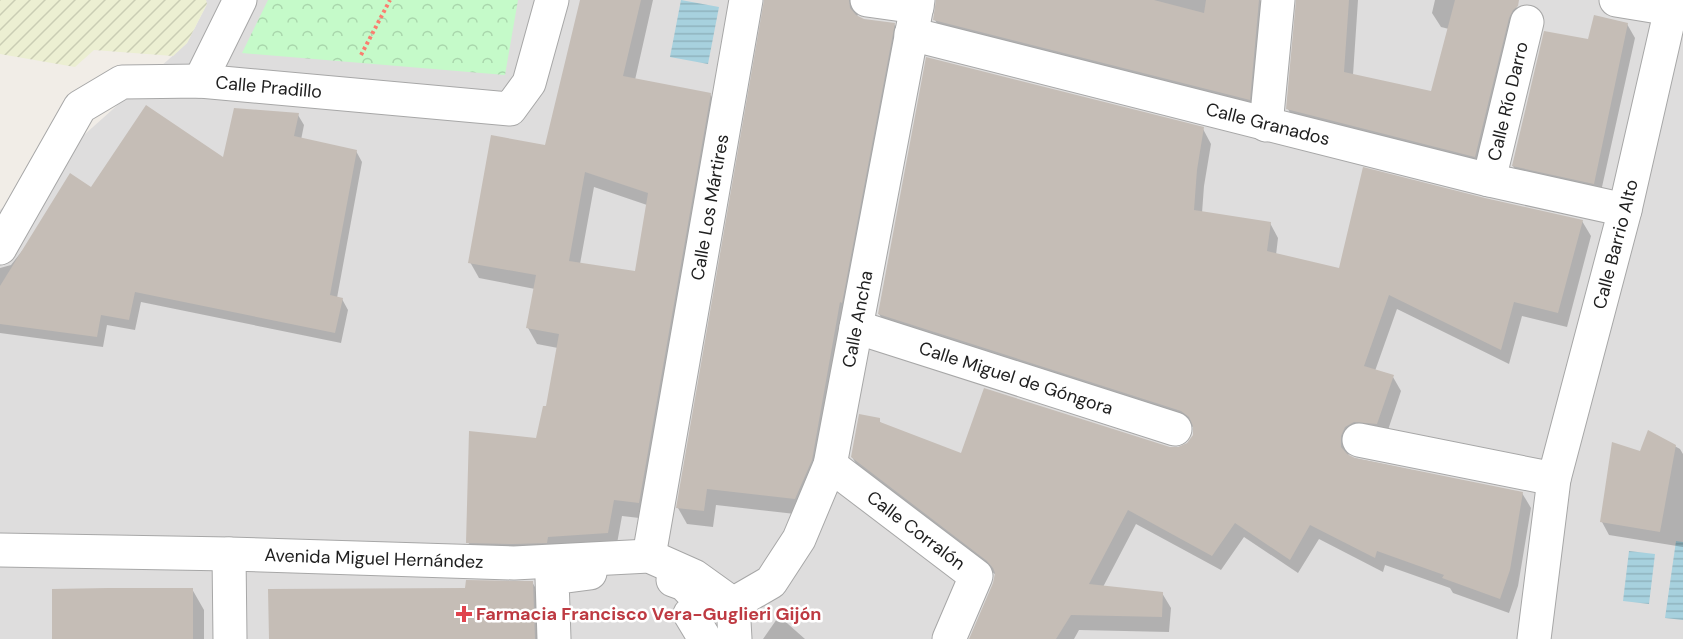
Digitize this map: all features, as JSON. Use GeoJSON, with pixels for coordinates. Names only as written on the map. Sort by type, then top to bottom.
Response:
{"type":"FeatureCollection","features":[{"type":"Feature","properties":{"kind":"street"},"geometry":{"type":"LineString","coordinates":[[200,81],[240,0]]}},
{"type":"Feature","properties":{"kind":"street","name":"Calle Pradillo"},"geometry":{"type":"LineString","coordinates":[[0,248],[80,107],[122,82],[200,81],[510,109],[530,83],[552,0]]}},
{"type":"Feature","properties":{"kind":"street","name":"Calle Los Mártires"},"geometry":{"type":"LineString","coordinates":[[649,556],[746,0]]}},
{"type":"Feature","properties":{"kind":"street"},"geometry":{"type":"LineString","coordinates":[[867,0],[915,14]]}},
{"type":"Feature","properties":{"kind":"street"},"geometry":{"type":"LineString","coordinates":[[1266,125],[1278,0]]}},
{"type":"Feature","properties":{"kind":"street"},"geometry":{"type":"LineString","coordinates":[[1616,0],[1676,6]]}},
{"type":"Feature","properties":{"kind":"street","name":"Calle Barrio Alto"},"geometry":{"type":"LineString","coordinates":[[1534,639],[1554,479],[1676,6]]}},
{"type":"Feature","properties":{"kind":"street","name":"Calle Granados"},"geometry":{"type":"LineString","coordinates":[[915,14],[1266,125],[1624,210]]}},
{"type":"Feature","properties":{"kind":"street","name":"Calle Ancha"},"geometry":{"type":"LineString","coordinates":[[733,604],[771,582],[799,539],[830,465],[915,14]]}},
{"type":"Feature","properties":{"kind":"street","name":"Calle Río Darro"},"geometry":{"type":"LineString","coordinates":[[1490,180],[1527,22]]}},
{"type":"Feature","properties":{"kind":"street","name":"Calle Miguel de Góngora"},"geometry":{"type":"LineString","coordinates":[[856,327],[1175,429]]}},
{"type":"Feature","properties":{"kind":"street"},"geometry":{"type":"LineString","coordinates":[[1359,440],[1554,479]]}},
{"type":"Feature","properties":{"kind":"street","name":"Calle Corralón"},"geometry":{"type":"LineString","coordinates":[[830,465],[976,576],[949,639]]}},
{"type":"Feature","properties":{"kind":"street","name":"Avenida Miguel Hernández"},"geometry":{"type":"LineString","coordinates":[[0,550],[514,563],[649,556],[694,576],[733,604]]}},
{"type":"Feature","properties":{"kind":"street"},"geometry":{"type":"LineString","coordinates":[[229,554],[230,639]]}},
{"type":"Feature","properties":{"kind":"street"},"geometry":{"type":"LineString","coordinates":[[554,639],[552,578],[601,571],[648,571],[684,584],[703,604],[690,614],[705,639]]}},
{"type":"Feature","properties":{"kind":"street"},"geometry":{"type":"LineString","coordinates":[[733,604],[735,639]]}},
{"type":"Feature","properties":{"kind":"path"},"geometry":{"type":"LineString","coordinates":[[340,94],[390,0]]}},
{"type":"Feature","properties":{"kind":"shaded area"},"geometry":{"type":"Polygon","coordinates":[[[206,0],[1683,0],[1683,639],[0,639],[0,210],[187,43],[207,4],[206,0]]]}},
{"type":"Feature","properties":{"kind":"green space"},"geometry":{"type":"Polygon","coordinates":[[[0,0],[206,0],[207,4],[187,43],[173,56],[94,50],[75,67],[0,54],[0,0]]]}},
{"type":"Feature","properties":{"kind":"green space"},"geometry":{"type":"Polygon","coordinates":[[[268,0],[518,0],[505,75],[242,53],[268,0]]]}},
{"type":"Feature","properties":{"kind":"water"},"geometry":{"type":"Polygon","coordinates":[[[681,0],[719,7],[708,64],[670,57],[681,0]]]}},
{"type":"Feature","properties":{"kind":"water"},"geometry":{"type":"Polygon","coordinates":[[[1676,541],[1683,542],[1683,620],[1665,618],[1676,541]]]}},
{"type":"Feature","properties":{"kind":"water"},"geometry":{"type":"Polygon","coordinates":[[[1629,551],[1655,554],[1649,604],[1623,601],[1629,551]]]}},
{"type":"Feature","properties":{"kind":"building"},"geometry":{"type":"Polygon","coordinates":[[[580,0],[641,0],[623,76],[711,93],[639,503],[614,500],[608,533],[548,537],[547,543],[466,543],[469,431],[536,438],[543,406],[546,406],[559,334],[526,328],[536,275],[468,263],[491,135],[545,145],[580,0]],[[585,172],[569,261],[635,271],[648,193],[585,172]]]}},
{"type":"Feature","properties":{"kind":"building"},"geometry":{"type":"Polygon","coordinates":[[[764,0],[849,0],[850,8],[864,19],[895,23],[842,303],[840,302],[812,460],[795,499],[707,489],[704,511],[676,508],[764,0]]]}},
{"type":"Feature","properties":{"kind":"building"},"geometry":{"type":"Polygon","coordinates":[[[936,0],[1154,0],[1204,13],[1206,0],[1259,0],[1250,100],[933,20],[936,0]]]}},
{"type":"Feature","properties":{"kind":"building"},"geometry":{"type":"Polygon","coordinates":[[[1296,0],[1349,0],[1344,72],[1431,91],[1455,0],[1519,0],[1518,6],[1509,18],[1475,157],[1286,109],[1296,0]]]}},
{"type":"Feature","properties":{"kind":"building"},"geometry":{"type":"Polygon","coordinates":[[[1594,15],[1628,23],[1594,184],[1512,166],[1544,31],[1588,39],[1594,15]]]}},
{"type":"Feature","properties":{"kind":"building"},"geometry":{"type":"Polygon","coordinates":[[[926,57],[1204,127],[1197,170],[1194,210],[1271,222],[1267,251],[1339,268],[1363,167],[1583,220],[1558,313],[1514,302],[1501,350],[1389,295],[1364,366],[1394,375],[1377,424],[1354,422],[1345,427],[1341,436],[1341,447],[1355,458],[1523,492],[1510,570],[1500,599],[1442,578],[1444,575],[1377,551],[1375,558],[1310,525],[1290,560],[1235,523],[1212,556],[1128,510],[1089,584],[1163,592],[1162,617],[1071,615],[1056,639],[969,639],[993,583],[995,573],[993,568],[987,561],[851,457],[859,414],[880,418],[880,422],[961,453],[984,388],[1170,447],[1178,447],[1187,443],[1193,435],[1193,426],[1189,417],[1181,411],[878,314],[926,57]]]}},
{"type":"Feature","properties":{"kind":"building"},"geometry":{"type":"Polygon","coordinates":[[[146,105],[223,157],[234,108],[299,113],[294,136],[357,150],[330,295],[343,298],[335,333],[135,292],[129,320],[101,315],[97,337],[0,324],[0,286],[70,173],[91,187],[146,105]]]}},
{"type":"Feature","properties":{"kind":"building"},"geometry":{"type":"Polygon","coordinates":[[[1648,430],[1676,445],[1660,532],[1600,522],[1612,442],[1640,451],[1648,430]]]}},
{"type":"Feature","properties":{"kind":"building"},"geometry":{"type":"Polygon","coordinates":[[[466,580],[533,581],[535,639],[269,639],[268,589],[465,588],[466,580]]]}},
{"type":"Feature","properties":{"kind":"building"},"geometry":{"type":"Polygon","coordinates":[[[193,588],[193,639],[52,639],[52,589],[193,588]]]}},
{"type":"Feature","properties":{"kind":"place","name":"Farmacia Francisco Vera-Guglieri Gijón"},"geometry":{"type":"Point","coordinates":[464,614]}}]}
